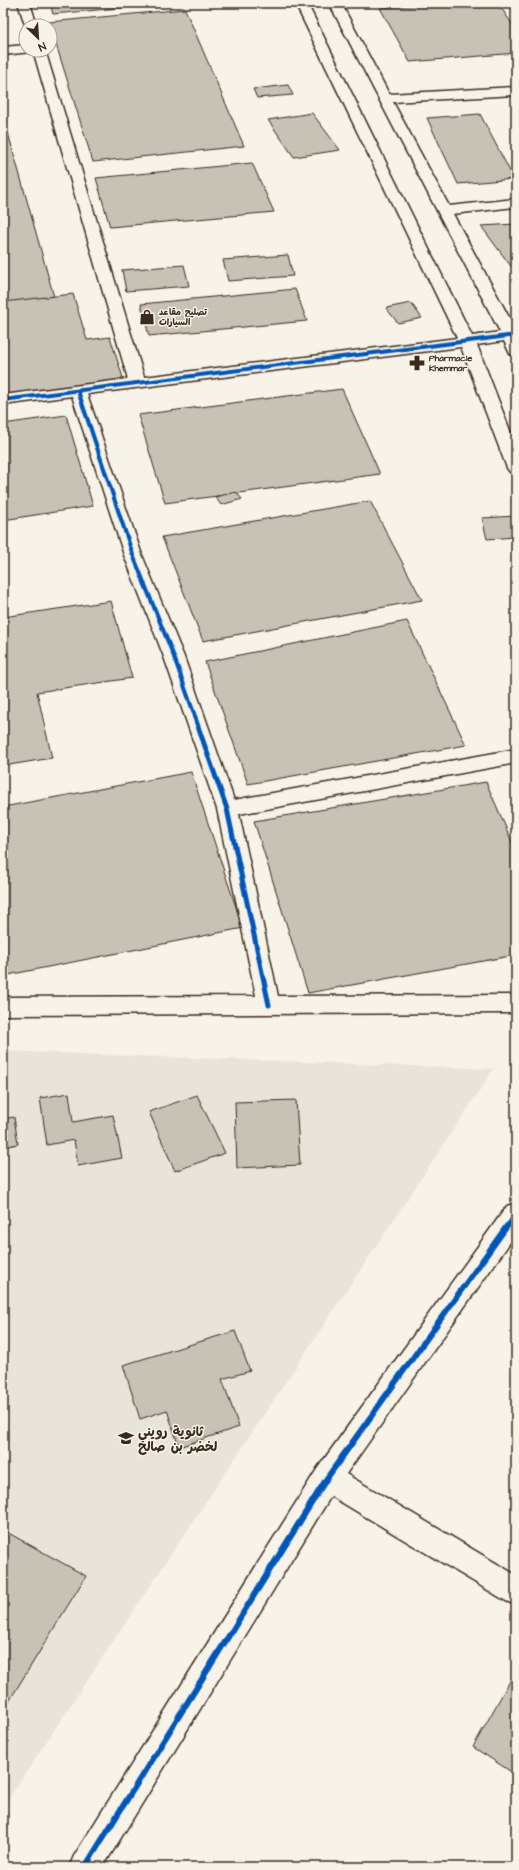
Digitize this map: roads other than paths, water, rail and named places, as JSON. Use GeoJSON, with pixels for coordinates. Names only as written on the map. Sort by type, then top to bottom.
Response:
{"type":"FeatureCollection","features":[{"type":"Feature","properties":{"kind":"street"},"geometry":{"type":"LineString","coordinates":[[24,3],[29,18]]}},
{"type":"Feature","properties":{"kind":"street"},"geometry":{"type":"LineString","coordinates":[[301,3],[468,342],[516,468]]}},
{"type":"Feature","properties":{"kind":"street"},"geometry":{"type":"LineString","coordinates":[[335,3],[444,211],[513,336],[516,351]]}},
{"type":"Feature","properties":{"kind":"street"},"geometry":{"type":"LineString","coordinates":[[3,51],[18,50]]}},
{"type":"Feature","properties":{"kind":"street"},"geometry":{"type":"LineString","coordinates":[[41,58],[138,384]]}},
{"type":"Feature","properties":{"kind":"street"},"geometry":{"type":"LineString","coordinates":[[385,98],[516,91]]}},
{"type":"Feature","properties":{"kind":"street"},"geometry":{"type":"LineString","coordinates":[[444,211],[516,203]]}},
{"type":"Feature","properties":{"kind":"street"},"geometry":{"type":"LineString","coordinates":[[3,400],[513,336]]}},
{"type":"Feature","properties":{"kind":"street"},"geometry":{"type":"LineString","coordinates":[[78,391],[133,555],[174,657],[227,809],[269,1005]]}},
{"type":"Feature","properties":{"kind":"street"},"geometry":{"type":"LineString","coordinates":[[227,809],[516,756]]}},
{"type":"Feature","properties":{"kind":"street"},"geometry":{"type":"LineString","coordinates":[[3,1006],[516,1004]]}},
{"type":"Feature","properties":{"kind":"street"},"geometry":{"type":"LineString","coordinates":[[85,1867],[327,1478],[516,1214]]}},
{"type":"Feature","properties":{"kind":"street"},"geometry":{"type":"LineString","coordinates":[[327,1478],[516,1592]]}},
{"type":"Feature","properties":{"kind":"place","name":"تصليح مقاعد السيارات"},"geometry":{"type":"Point","coordinates":[147,317]}},
{"type":"Feature","properties":{"kind":"place","name":"Pharmacie Khemmar"},"geometry":{"type":"Point","coordinates":[417,363]}},
{"type":"Feature","properties":{"kind":"place","name":"ثانوية رويني لخضر بن صالح"},"geometry":{"type":"Point","coordinates":[126,1438]}}]}
